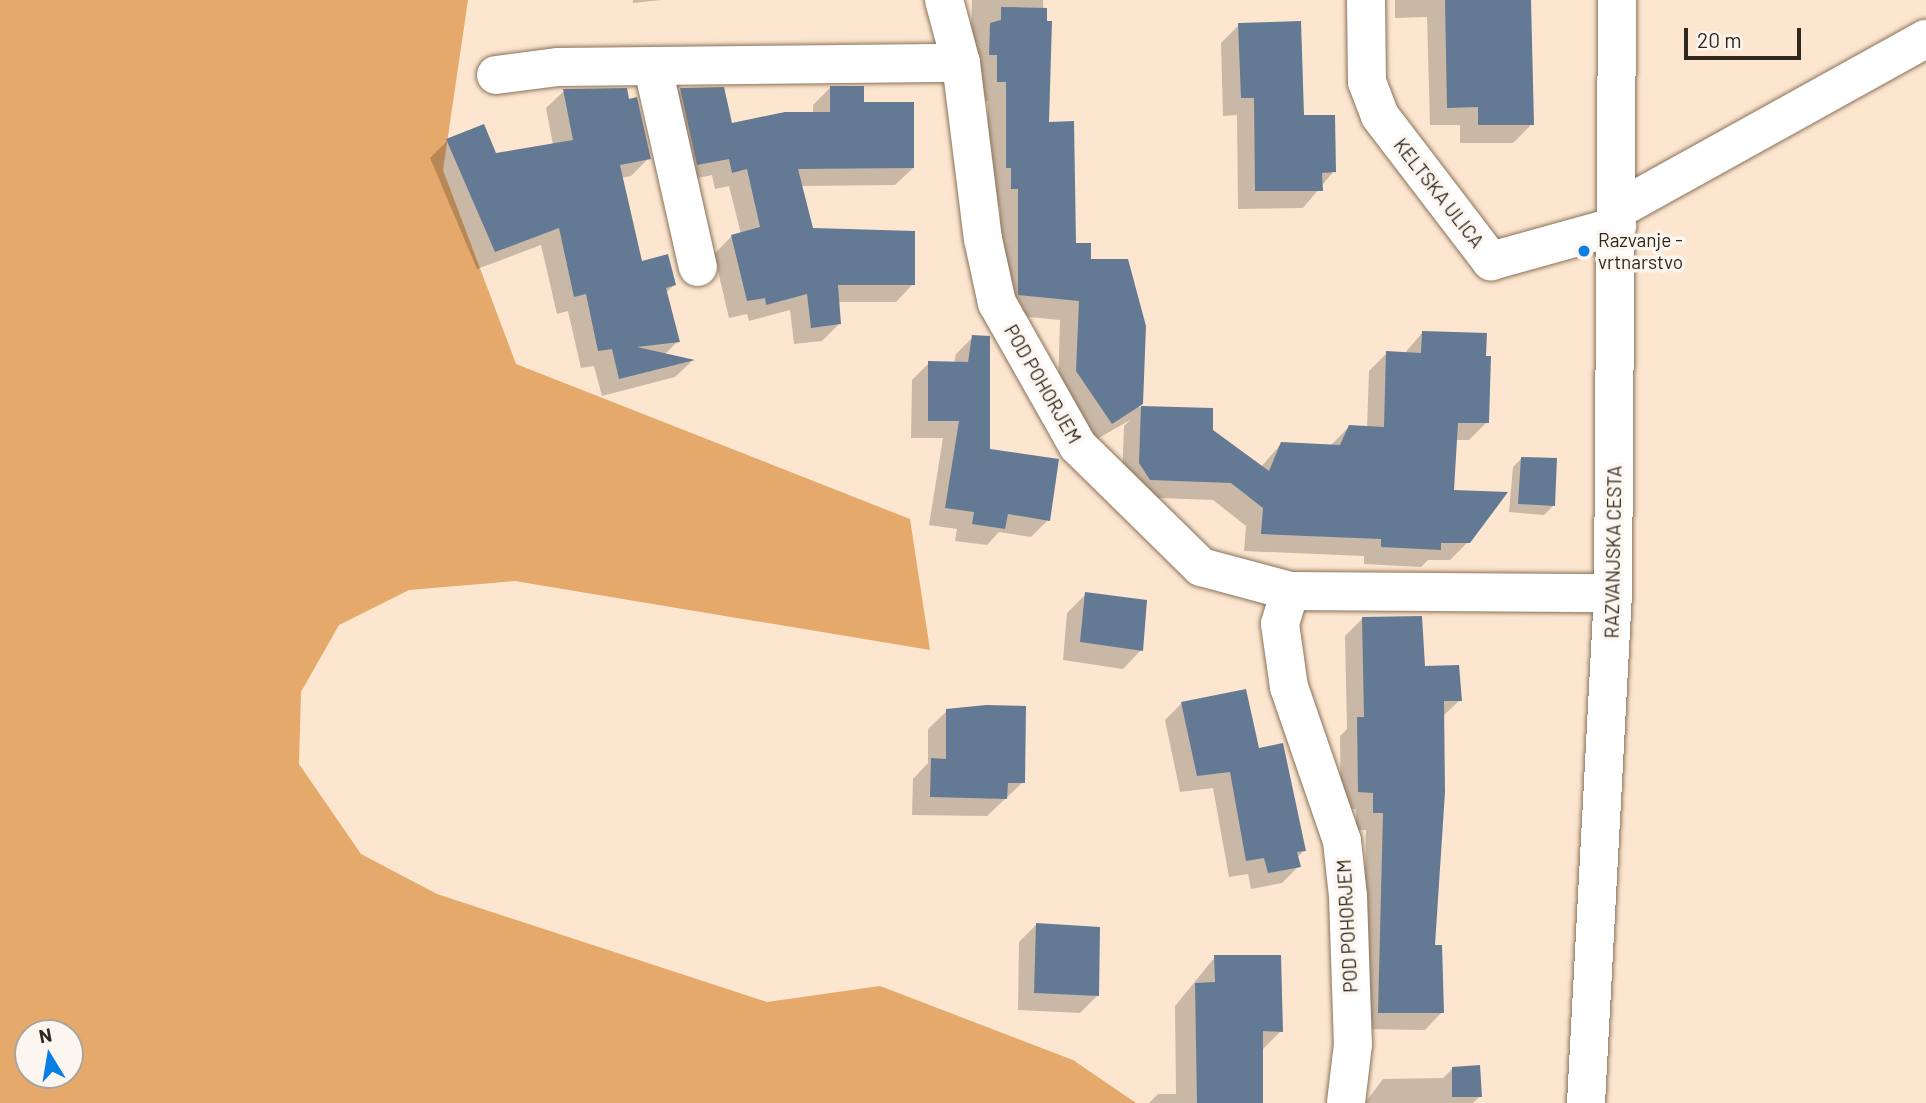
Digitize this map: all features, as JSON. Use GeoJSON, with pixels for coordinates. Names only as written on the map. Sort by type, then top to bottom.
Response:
{"type":"FeatureCollection","features":[{"type":"Feature","properties":{"kind":"street","name":"POD POHORJEM"},"geometry":{"type":"LineString","coordinates":[[944,0],[961,63],[983,239],[997,303],[1078,446],[1201,567],[1290,591],[1576,597],[1613,593]]}},
{"type":"Feature","properties":{"kind":"street","name":"KELTSKA ULICA"},"geometry":{"type":"LineString","coordinates":[[1366,0],[1367,82],[1380,116],[1491,261],[1617,218]]}},
{"type":"Feature","properties":{"kind":"street","name":"RAZVANJSKA CESTA"},"geometry":{"type":"LineString","coordinates":[[1586,1103],[1613,593],[1618,0]]}},
{"type":"Feature","properties":{"kind":"street"},"geometry":{"type":"LineString","coordinates":[[1617,218],[1926,39]]}},
{"type":"Feature","properties":{"kind":"street"},"geometry":{"type":"LineString","coordinates":[[496,75],[558,66],[653,68],[961,63]]}},
{"type":"Feature","properties":{"kind":"street"},"geometry":{"type":"LineString","coordinates":[[653,68],[698,267]]}},
{"type":"Feature","properties":{"kind":"street","name":"POD POHORJEM"},"geometry":{"type":"LineString","coordinates":[[1290,591],[1280,624],[1289,687],[1342,841],[1348,896],[1353,1044],[1346,1103]]}},
{"type":"Feature","properties":{"kind":"shaded area"},"geometry":{"type":"Polygon","coordinates":[[[0,0],[468,0],[443,170],[516,364],[910,519],[930,650],[515,581],[409,590],[339,625],[301,692],[299,764],[361,854],[437,894],[767,1002],[880,986],[1073,1060],[1136,1103],[0,1103],[0,0]]]}},
{"type":"Feature","properties":{"kind":"building"},"geometry":{"type":"Polygon","coordinates":[[[1445,0],[1531,0],[1534,125],[1478,125],[1478,107],[1447,108],[1445,0]]]}},
{"type":"Feature","properties":{"kind":"building"},"geometry":{"type":"Polygon","coordinates":[[[1001,7],[1047,8],[1047,21],[1052,21],[1049,122],[1074,121],[1076,243],[1091,243],[1091,259],[1128,259],[1146,326],[1143,404],[1112,424],[1076,371],[1079,301],[1018,295],[1018,189],[1011,189],[1011,168],[1006,168],[1006,82],[997,82],[997,55],[989,55],[990,23],[1001,20],[1001,7]]]}},
{"type":"Feature","properties":{"kind":"building"},"geometry":{"type":"Polygon","coordinates":[[[1301,21],[1304,115],[1335,115],[1336,172],[1322,173],[1323,191],[1255,191],[1254,98],[1241,98],[1238,23],[1301,21]]]}},
{"type":"Feature","properties":{"kind":"building"},"geometry":{"type":"Polygon","coordinates":[[[830,86],[864,86],[864,102],[914,102],[914,168],[798,169],[813,228],[915,231],[915,285],[838,285],[841,324],[811,328],[807,294],[766,305],[765,298],[747,301],[731,235],[760,227],[747,169],[732,173],[729,159],[697,165],[680,88],[724,87],[732,123],[785,112],[830,112],[830,86]]]}},
{"type":"Feature","properties":{"kind":"building"},"geometry":{"type":"Polygon","coordinates":[[[627,88],[629,99],[637,97],[651,159],[620,165],[642,261],[668,254],[676,285],[666,288],[680,342],[637,347],[695,360],[619,379],[612,349],[598,351],[586,294],[574,297],[559,228],[495,252],[446,139],[484,124],[496,153],[573,140],[563,89],[627,88]]]}},
{"type":"Feature","properties":{"kind":"building"},"geometry":{"type":"Polygon","coordinates":[[[1422,331],[1487,333],[1486,356],[1491,356],[1489,423],[1458,423],[1454,490],[1508,492],[1470,543],[1441,543],[1441,550],[1381,547],[1381,539],[1261,534],[1263,508],[1231,483],[1150,480],[1139,463],[1141,406],[1213,408],[1213,430],[1269,471],[1281,442],[1340,445],[1349,425],[1384,427],[1386,351],[1421,353],[1422,331]]]}},
{"type":"Feature","properties":{"kind":"building"},"geometry":{"type":"Polygon","coordinates":[[[972,335],[990,336],[990,449],[1059,459],[1050,521],[1008,514],[1005,529],[972,524],[974,512],[945,508],[959,421],[928,421],[928,361],[968,362],[972,335]]]}},
{"type":"Feature","properties":{"kind":"building"},"geometry":{"type":"Polygon","coordinates":[[[1521,457],[1557,458],[1555,506],[1518,504],[1521,457]]]}},
{"type":"Feature","properties":{"kind":"building"},"geometry":{"type":"Polygon","coordinates":[[[1085,592],[1147,600],[1143,651],[1080,642],[1085,592]]]}},
{"type":"Feature","properties":{"kind":"building"},"geometry":{"type":"Polygon","coordinates":[[[1422,616],[1425,666],[1459,665],[1462,701],[1444,701],[1445,792],[1435,945],[1442,945],[1444,1013],[1378,1013],[1383,813],[1373,813],[1373,793],[1358,792],[1357,717],[1364,717],[1362,617],[1422,616]]]}},
{"type":"Feature","properties":{"kind":"building"},"geometry":{"type":"Polygon","coordinates":[[[1246,689],[1259,748],[1283,743],[1306,851],[1297,852],[1301,867],[1268,873],[1264,858],[1246,861],[1230,772],[1197,776],[1181,702],[1246,689]]]}},
{"type":"Feature","properties":{"kind":"building"},"geometry":{"type":"Polygon","coordinates":[[[986,705],[1026,706],[1025,783],[1008,783],[1007,799],[930,797],[931,758],[946,759],[946,709],[986,705]]]}},
{"type":"Feature","properties":{"kind":"building"},"geometry":{"type":"Polygon","coordinates":[[[1036,923],[1100,927],[1099,996],[1034,993],[1036,923]]]}},
{"type":"Feature","properties":{"kind":"building"},"geometry":{"type":"Polygon","coordinates":[[[1214,955],[1281,955],[1283,1032],[1263,1031],[1263,1103],[1197,1103],[1195,983],[1215,982],[1214,955]]]}},
{"type":"Feature","properties":{"kind":"building"},"geometry":{"type":"Polygon","coordinates":[[[1480,1065],[1482,1097],[1452,1097],[1452,1067],[1480,1065]]]}},
{"type":"Feature","properties":{"kind":"place","name":"Razvanje - vrtnarstvo"},"geometry":{"type":"Point","coordinates":[1584,251]}}]}
